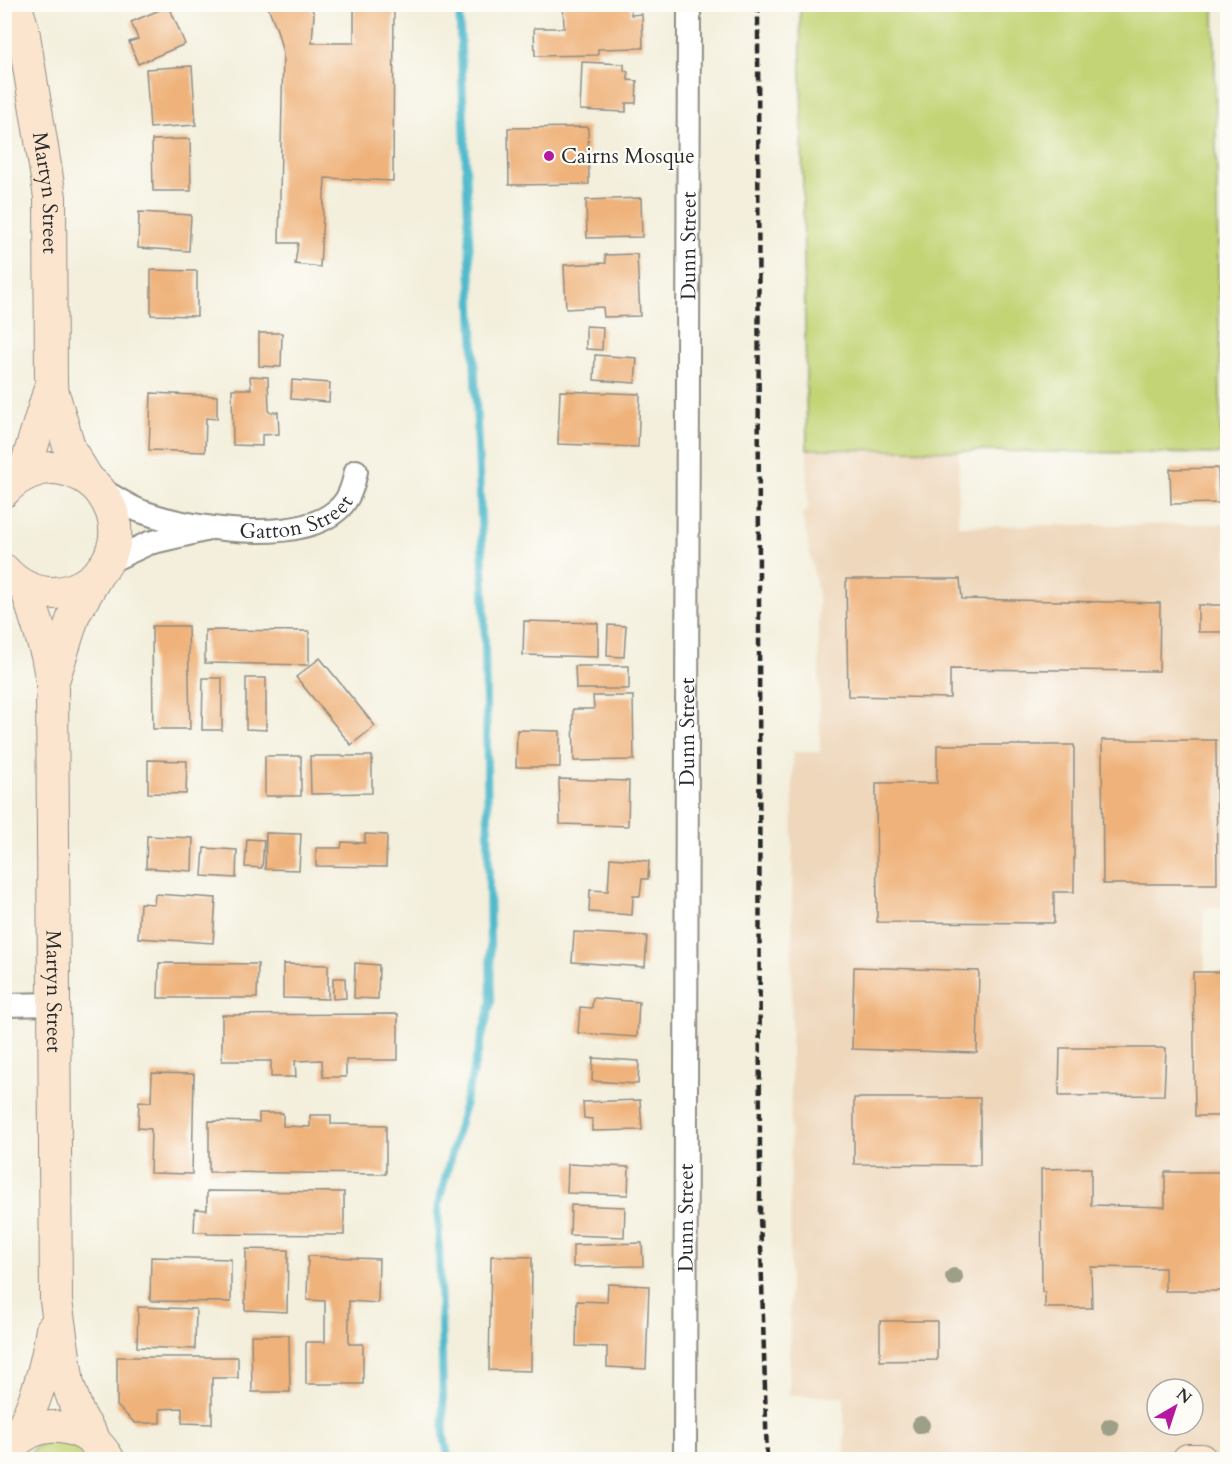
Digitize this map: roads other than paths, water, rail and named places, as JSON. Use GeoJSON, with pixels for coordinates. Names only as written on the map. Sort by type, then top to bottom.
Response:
{"type":"FeatureCollection","features":[{"type":"Feature","properties":{"kind":"street","name":"Martyn Street"},"geometry":{"type":"LineString","coordinates":[[15,4],[23,29],[50,197],[51,385],[70,450],[110,504],[115,524],[114,543],[102,569],[74,614],[52,682]]}},
{"type":"Feature","properties":{"kind":"street","name":"Dunn Street"},"geometry":{"type":"LineString","coordinates":[[685,1460],[689,4]]}},
{"type":"Feature","properties":{"kind":"street","name":"Martyn Street"},"geometry":{"type":"LineString","coordinates":[[14,484],[51,385]]}},
{"type":"Feature","properties":{"kind":"street"},"geometry":{"type":"LineString","coordinates":[[14,484],[39,470],[55,468],[71,471],[141,512],[212,529]]}},
{"type":"Feature","properties":{"kind":"street","name":"Gatton Street"},"geometry":{"type":"LineString","coordinates":[[212,529],[281,529],[313,524],[329,516],[344,504],[353,486],[356,471]]}},
{"type":"Feature","properties":{"kind":"street"},"geometry":{"type":"LineString","coordinates":[[15,579],[44,593],[63,593],[81,587],[102,569],[148,543],[212,529]]}},
{"type":"Feature","properties":{"kind":"street","name":"Martyn Street"},"geometry":{"type":"LineString","coordinates":[[15,579],[47,655],[52,682],[56,1301],[68,1384],[78,1413],[102,1449]]}},
{"type":"Feature","properties":{"kind":"street"},"geometry":{"type":"LineString","coordinates":[[4,1005],[55,1004]]}},
{"type":"Feature","properties":{"kind":"street","name":"Martyn Street"},"geometry":{"type":"LineString","coordinates":[[8,1450],[33,1409],[50,1344],[56,1301]]}},
{"type":"Feature","properties":{"kind":"street"},"geometry":{"type":"LineString","coordinates":[[8,1450],[28,1433],[56,1427],[78,1431],[102,1449],[130,1460]]}},
{"type":"Feature","properties":{"kind":"street"},"geometry":{"type":"LineString","coordinates":[[1188,1460],[1201,1460]]}},
{"type":"Feature","properties":{"kind":"waterway"},"geometry":{"type":"LineString","coordinates":[[449,1460],[444,1437],[438,1206],[491,1002],[484,588],[459,4]]}},
{"type":"Feature","properties":{"kind":"railway"},"geometry":{"type":"LineString","coordinates":[[758,4],[760,1212],[767,1460]]}},
{"type":"Feature","properties":{"kind":"place","name":"Cairns Mosque"},"geometry":{"type":"Point","coordinates":[549,156]}}]}
